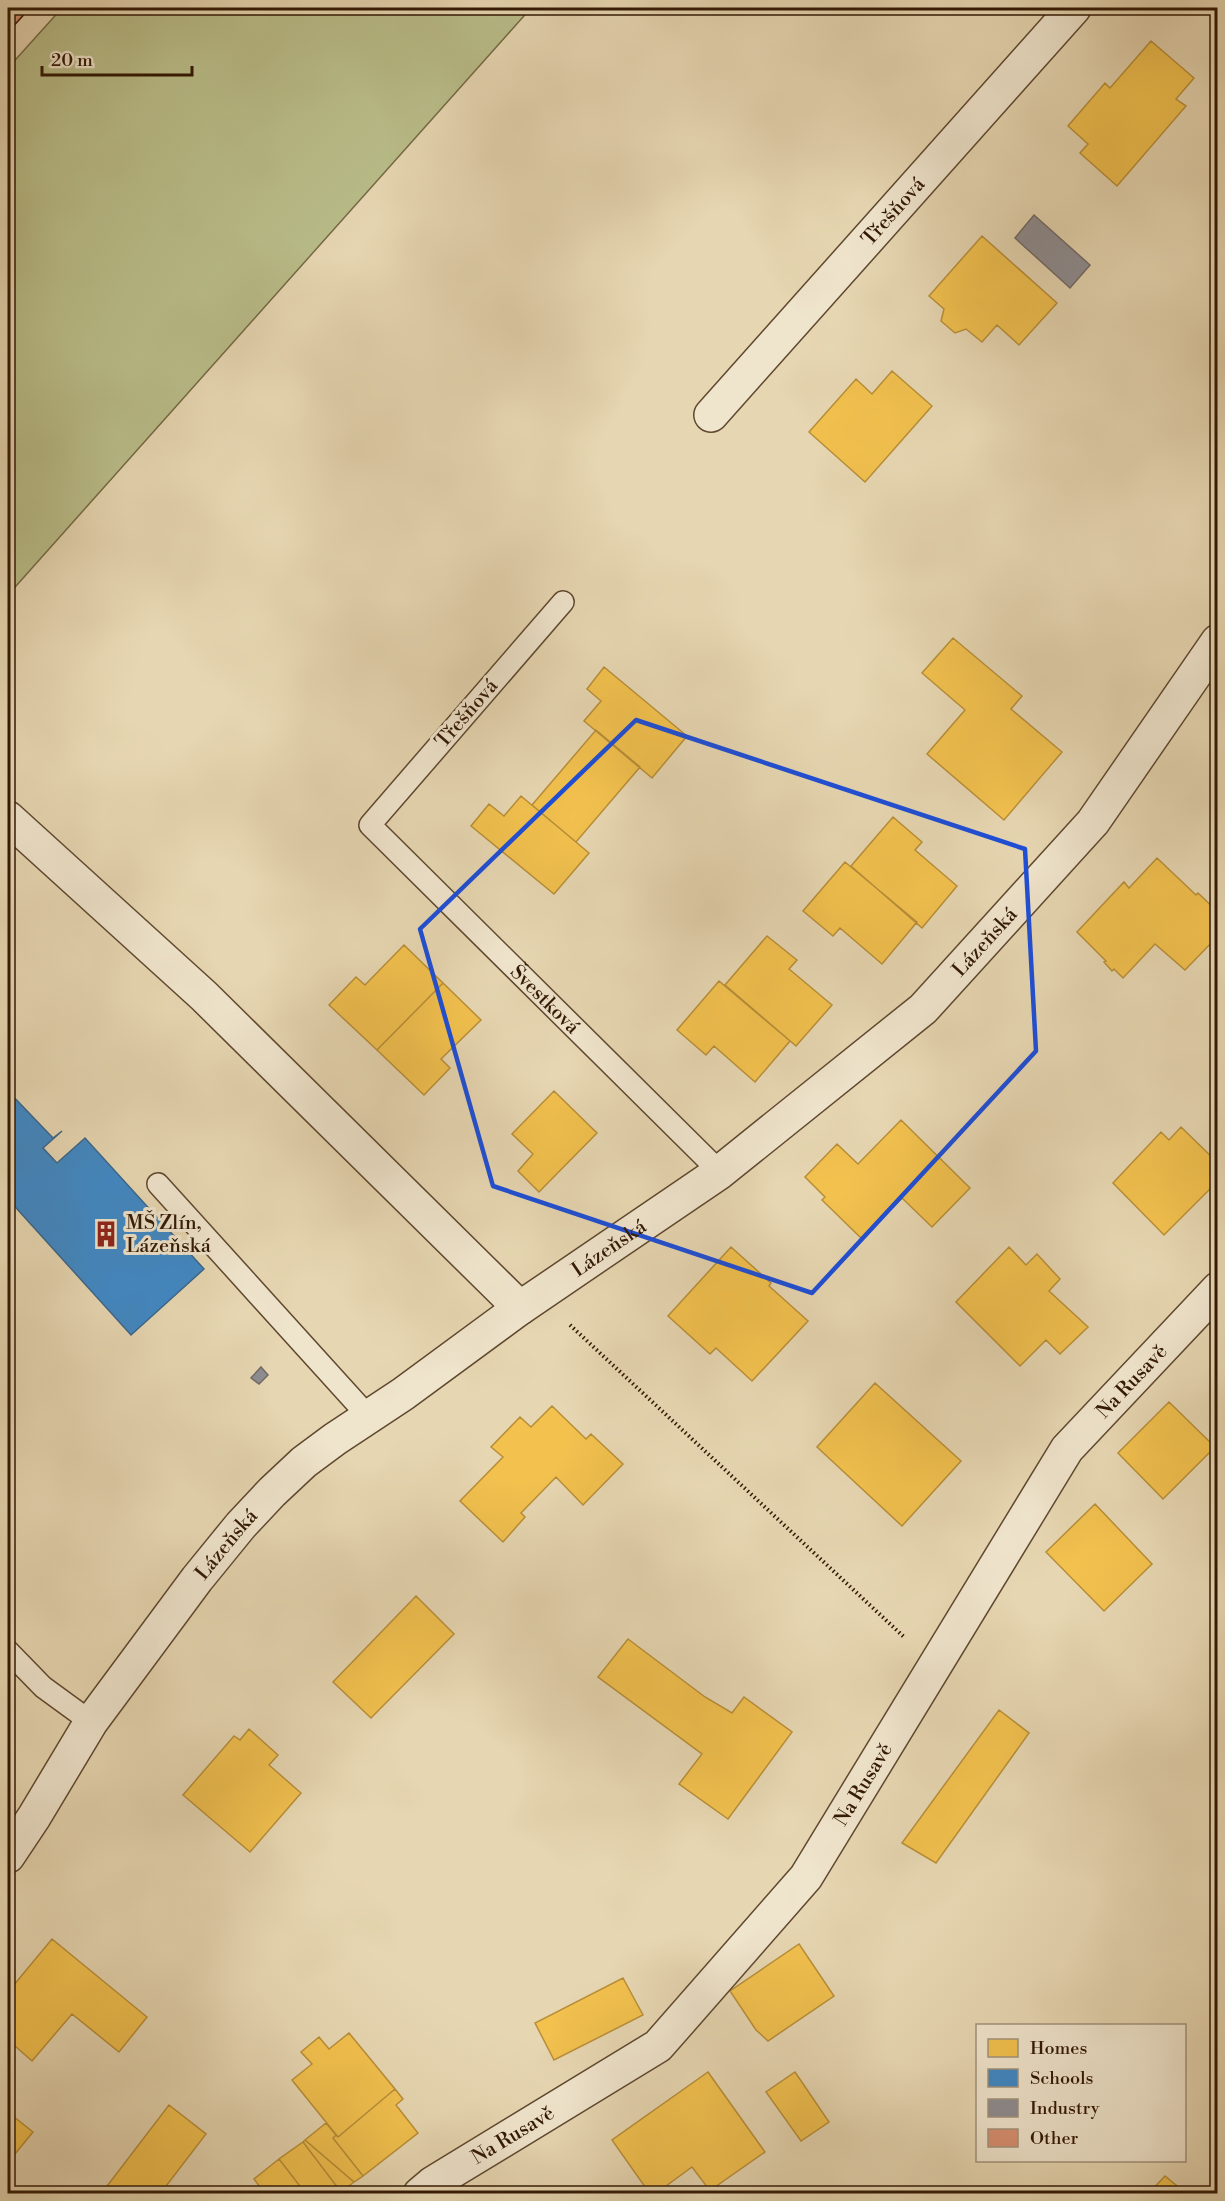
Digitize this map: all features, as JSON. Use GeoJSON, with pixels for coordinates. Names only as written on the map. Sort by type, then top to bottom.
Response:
{"type":"FeatureCollection","features":[{"type":"Feature","properties":{"kind":"street","name":"Třešňová"},"geometry":{"type":"LineString","coordinates":[[711,415],[1074,8]]}},
{"type":"Feature","properties":{"kind":"street","name":"Lázeňská"},"geometry":{"type":"LineString","coordinates":[[8,1856],[91,1722],[197,1579],[241,1525],[304,1462],[403,1394],[529,1302],[720,1172],[923,1010],[1093,822],[1218,641]]}},
{"type":"Feature","properties":{"kind":"street"},"geometry":{"type":"LineString","coordinates":[[8,818],[204,996],[529,1302]]}},
{"type":"Feature","properties":{"kind":"street","name":"Na Rusavě"},"geometry":{"type":"LineString","coordinates":[[432,2190],[658,2046],[806,1877],[1067,1449],[1218,1289]]}},
{"type":"Feature","properties":{"kind":"lane","name":"Třešňová"},"geometry":{"type":"LineString","coordinates":[[370,825],[563,602]]}},
{"type":"Feature","properties":{"kind":"lane","name":"Švestková"},"geometry":{"type":"LineString","coordinates":[[370,825],[720,1172]]}},
{"type":"Feature","properties":{"kind":"lane"},"geometry":{"type":"LineString","coordinates":[[158,1184],[368,1416]]}},
{"type":"Feature","properties":{"kind":"lane"},"geometry":{"type":"LineString","coordinates":[[8,1651],[43,1688],[91,1722]]}},
{"type":"Feature","properties":{"kind":"path"},"geometry":{"type":"LineString","coordinates":[[529,1302],[934,1666]]}},
{"type":"Feature","properties":{"kind":"highlighted area"},"geometry":{"type":"Polygon","coordinates":[[[636,720],[1025,849],[1036,1051],[812,1293],[493,1186],[420,929],[636,720]]]}},
{"type":"Feature","properties":{"kind":"green space"},"geometry":{"type":"Polygon","coordinates":[[[62,8],[531,8],[8,595],[8,68],[62,8]]]}},
{"type":"Feature","properties":{"kind":"building: Homes"},"geometry":{"type":"Polygon","coordinates":[[[1151,41],[1194,78],[1176,99],[1186,106],[1117,186],[1080,153],[1088,144],[1068,126],[1105,83],[1110,88],[1151,41]]]}},
{"type":"Feature","properties":{"kind":"building: Homes"},"geometry":{"type":"Polygon","coordinates":[[[982,236],[1057,303],[1019,345],[997,325],[982,342],[966,329],[955,333],[941,321],[944,309],[929,296],[982,236]]]}},
{"type":"Feature","properties":{"kind":"building: Homes"},"geometry":{"type":"Polygon","coordinates":[[[892,371],[932,406],[865,482],[809,432],[856,379],[872,394],[892,371]]]}},
{"type":"Feature","properties":{"kind":"building: Homes"},"geometry":{"type":"Polygon","coordinates":[[[953,638],[1022,696],[1011,709],[1062,752],[1004,820],[927,754],[965,710],[922,673],[953,638]]]}},
{"type":"Feature","properties":{"kind":"building: Homes"},"geometry":{"type":"Polygon","coordinates":[[[604,667],[687,736],[652,778],[584,721],[601,701],[587,689],[604,667]]]}},
{"type":"Feature","properties":{"kind":"building: Homes"},"geometry":{"type":"Polygon","coordinates":[[[596,730],[640,767],[576,842],[532,805],[596,730]]]}},
{"type":"Feature","properties":{"kind":"building: Homes"},"geometry":{"type":"Polygon","coordinates":[[[521,796],[589,853],[554,894],[471,826],[489,804],[504,816],[521,796]]]}},
{"type":"Feature","properties":{"kind":"building: Homes"},"geometry":{"type":"Polygon","coordinates":[[[893,817],[922,842],[915,850],[957,886],[922,928],[851,866],[893,817]]]}},
{"type":"Feature","properties":{"kind":"building: Homes"},"geometry":{"type":"Polygon","coordinates":[[[1157,858],[1196,895],[1198,893],[1218,912],[1218,936],[1185,970],[1155,944],[1123,978],[1114,969],[1112,971],[1104,962],[1106,961],[1077,932],[1124,882],[1129,888],[1157,858]]]}},
{"type":"Feature","properties":{"kind":"building: Homes"},"geometry":{"type":"Polygon","coordinates":[[[845,862],[917,922],[882,964],[840,928],[833,936],[803,911],[845,862]]]}},
{"type":"Feature","properties":{"kind":"building: Homes"},"geometry":{"type":"Polygon","coordinates":[[[767,936],[797,960],[789,969],[832,1005],[796,1046],[725,985],[767,936]]]}},
{"type":"Feature","properties":{"kind":"building: Homes"},"geometry":{"type":"Polygon","coordinates":[[[404,945],[443,983],[377,1050],[329,1005],[356,977],[365,985],[404,945]]]}},
{"type":"Feature","properties":{"kind":"building: Homes"},"geometry":{"type":"Polygon","coordinates":[[[719,981],[790,1041],[755,1082],[714,1046],[706,1055],[677,1030],[719,981]]]}},
{"type":"Feature","properties":{"kind":"building: Homes"},"geometry":{"type":"Polygon","coordinates":[[[443,983],[481,1020],[441,1059],[450,1068],[424,1095],[377,1050],[443,983]]]}},
{"type":"Feature","properties":{"kind":"building: Homes"},"geometry":{"type":"Polygon","coordinates":[[[554,1091],[597,1133],[539,1192],[518,1171],[533,1154],[512,1134],[554,1091]]]}},
{"type":"Feature","properties":{"kind":"building: Homes"},"geometry":{"type":"Polygon","coordinates":[[[901,1120],[970,1188],[932,1227],[902,1198],[862,1239],[822,1200],[825,1197],[805,1177],[837,1144],[858,1164],[901,1120]]]}},
{"type":"Feature","properties":{"kind":"building: Homes"},"geometry":{"type":"Polygon","coordinates":[[[1181,1127],[1218,1163],[1218,1181],[1164,1235],[1113,1183],[1161,1132],[1169,1140],[1181,1127]]]}},
{"type":"Feature","properties":{"kind":"building: Homes"},"geometry":{"type":"Polygon","coordinates":[[[731,1247],[808,1321],[752,1381],[716,1348],[710,1354],[668,1316],[731,1247]]]}},
{"type":"Feature","properties":{"kind":"building: Homes"},"geometry":{"type":"Polygon","coordinates":[[[1009,1247],[1026,1265],[1037,1254],[1060,1279],[1049,1291],[1088,1327],[1060,1354],[1046,1340],[1020,1366],[956,1302],[1009,1247]]]}},
{"type":"Feature","properties":{"kind":"building: Homes"},"geometry":{"type":"Polygon","coordinates":[[[875,1383],[961,1461],[902,1526],[817,1447],[875,1383]]]}},
{"type":"Feature","properties":{"kind":"building: Homes"},"geometry":{"type":"Polygon","coordinates":[[[1169,1402],[1215,1447],[1163,1499],[1118,1453],[1169,1402]]]}},
{"type":"Feature","properties":{"kind":"building: Homes"},"geometry":{"type":"Polygon","coordinates":[[[552,1406],[586,1439],[591,1434],[623,1464],[583,1505],[556,1477],[521,1513],[525,1517],[503,1542],[460,1501],[503,1457],[491,1447],[520,1417],[531,1427],[552,1406]]]}},
{"type":"Feature","properties":{"kind":"building: Homes"},"geometry":{"type":"Polygon","coordinates":[[[1095,1504],[1152,1564],[1104,1611],[1046,1552],[1095,1504]]]}},
{"type":"Feature","properties":{"kind":"building: Homes"},"geometry":{"type":"Polygon","coordinates":[[[416,1596],[454,1634],[371,1718],[333,1682],[416,1596]]]}},
{"type":"Feature","properties":{"kind":"building: Homes"},"geometry":{"type":"Polygon","coordinates":[[[628,1639],[705,1697],[732,1713],[744,1697],[792,1732],[728,1819],[679,1784],[702,1754],[598,1677],[628,1639]]]}},
{"type":"Feature","properties":{"kind":"building: Homes"},"geometry":{"type":"Polygon","coordinates":[[[999,1710],[1029,1733],[936,1863],[902,1843],[999,1710]]]}},
{"type":"Feature","properties":{"kind":"building: Homes"},"geometry":{"type":"Polygon","coordinates":[[[249,1729],[278,1755],[269,1765],[301,1793],[250,1852],[183,1795],[234,1736],[240,1740],[249,1729]]]}},
{"type":"Feature","properties":{"kind":"building: Homes"},"geometry":{"type":"Polygon","coordinates":[[[52,1939],[147,2017],[119,2052],[72,2014],[32,2061],[8,2040],[8,1992],[52,1939]]]}},
{"type":"Feature","properties":{"kind":"building: Homes"},"geometry":{"type":"Polygon","coordinates":[[[799,1944],[834,1996],[768,2041],[756,2030],[730,1991],[799,1944]]]}},
{"type":"Feature","properties":{"kind":"building: Homes"},"geometry":{"type":"Polygon","coordinates":[[[623,1978],[643,2015],[554,2060],[535,2023],[623,1978]]]}},
{"type":"Feature","properties":{"kind":"building: Homes"},"geometry":{"type":"Polygon","coordinates":[[[349,2033],[395,2089],[338,2137],[292,2080],[312,2064],[301,2052],[319,2037],[329,2049],[349,2033]]]}},
{"type":"Feature","properties":{"kind":"building: Homes"},"geometry":{"type":"Polygon","coordinates":[[[708,2072],[765,2152],[705,2194],[703,2191],[708,2188],[692,2167],[655,2194],[650,2194],[612,2140],[708,2072]]]}},
{"type":"Feature","properties":{"kind":"building: Homes"},"geometry":{"type":"Polygon","coordinates":[[[795,2072],[829,2122],[801,2141],[766,2092],[795,2072]]]}},
{"type":"Feature","properties":{"kind":"building: Homes"},"geometry":{"type":"Polygon","coordinates":[[[395,2089],[403,2099],[396,2105],[418,2133],[363,2176],[333,2138],[336,2135],[338,2137],[395,2089]]]}},
{"type":"Feature","properties":{"kind":"building: Homes"},"geometry":{"type":"Polygon","coordinates":[[[169,2105],[206,2134],[160,2194],[101,2194],[169,2105]]]}},
{"type":"Feature","properties":{"kind":"building: Homes"},"geometry":{"type":"Polygon","coordinates":[[[8,2112],[33,2132],[10,2160],[8,2157],[8,2112]]]}},
{"type":"Feature","properties":{"kind":"building: Homes"},"geometry":{"type":"Polygon","coordinates":[[[326,2123],[336,2135],[333,2138],[363,2176],[354,2182],[305,2140],[326,2123]]]}},
{"type":"Feature","properties":{"kind":"building: Homes"},"geometry":{"type":"Polygon","coordinates":[[[305,2140],[354,2182],[341,2192],[303,2142],[305,2140]]]}},
{"type":"Feature","properties":{"kind":"building: Homes"},"geometry":{"type":"Polygon","coordinates":[[[303,2142],[341,2192],[340,2194],[306,2194],[279,2159],[303,2142]]]}},
{"type":"Feature","properties":{"kind":"building: Homes"},"geometry":{"type":"Polygon","coordinates":[[[279,2159],[306,2194],[265,2194],[254,2179],[279,2159]]]}},
{"type":"Feature","properties":{"kind":"building: Homes"},"geometry":{"type":"Polygon","coordinates":[[[1165,2176],[1187,2194],[1148,2194],[1165,2176]]]}},
{"type":"Feature","properties":{"kind":"building: Schools","name":"MŠ Zlín, Lázeňská"},"geometry":{"type":"Polygon","coordinates":[[[8,1091],[53,1138],[62,1131],[43,1148],[57,1163],[85,1138],[204,1269],[131,1335],[8,1199],[8,1091]]]}},
{"type":"Feature","properties":{"kind":"building: Industry"},"geometry":{"type":"Polygon","coordinates":[[[1034,215],[1090,265],[1070,288],[1015,238],[1034,215]]]}},
{"type":"Feature","properties":{"kind":"building: Industry"},"geometry":{"type":"Polygon","coordinates":[[[261,1367],[268,1375],[259,1384],[251,1378],[261,1367]]]}},
{"type":"Feature","properties":{"kind":"building: Other"},"geometry":{"type":"Polygon","coordinates":[[[8,8],[30,8],[8,32],[8,8]]]}},
{"type":"Feature","properties":{"kind":"place","name":"MŠ Zlín, Lázeňská"},"geometry":{"type":"Point","coordinates":[106,1234]}}]}
